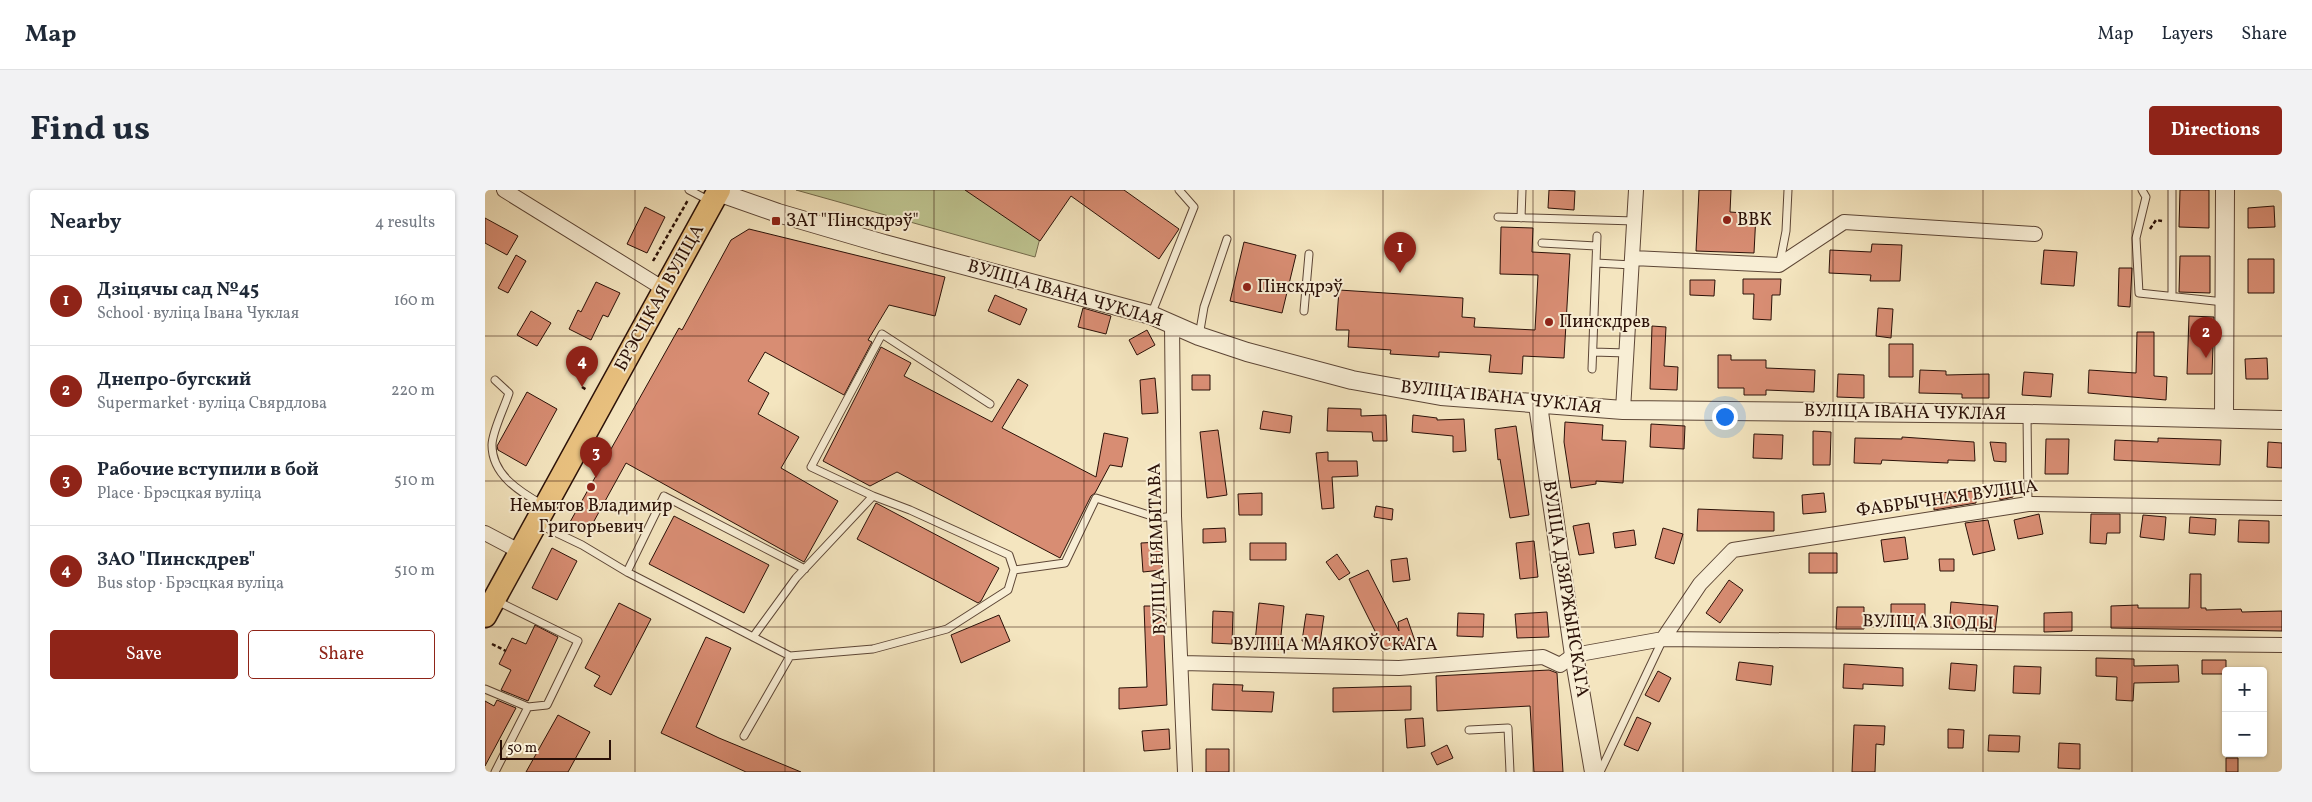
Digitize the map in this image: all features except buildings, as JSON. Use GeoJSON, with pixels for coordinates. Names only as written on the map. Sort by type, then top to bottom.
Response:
{"type":"FeatureCollection","features":[{"type":"Feature","properties":{"kind":"main road","name":"БРЭСЦКАЯ ВУЛІЦА"},"geometry":{"type":"LineString","coordinates":[[490,608],[519,551],[717,195]]}},
{"type":"Feature","properties":{"kind":"street"},"geometry":{"type":"LineString","coordinates":[[504,190],[664,289]]}},
{"type":"Feature","properties":{"kind":"street"},"geometry":{"type":"LineString","coordinates":[[1623,410],[1628,352],[1636,190]]}},
{"type":"Feature","properties":{"kind":"street"},"geometry":{"type":"LineString","coordinates":[[2224,418],[2225,190]]}},
{"type":"Feature","properties":{"kind":"street","name":"ВУЛІЦА ІВАНА ЧУКЛАЯ"},"geometry":{"type":"LineString","coordinates":[[717,195],[876,241],[1151,315],[1199,336],[1352,380],[1441,396],[1538,405],[1623,410],[2027,414],[2282,420]]}},
{"type":"Feature","properties":{"kind":"street"},"geometry":{"type":"LineString","coordinates":[[1633,261],[1779,265],[1844,222],[2035,234]]}},
{"type":"Feature","properties":{"kind":"street","name":"ВУЛІЦА НЯМЫТАВА"},"geometry":{"type":"LineString","coordinates":[[1172,325],[1173,516],[1185,772]]}},
{"type":"Feature","properties":{"kind":"street","name":"ВУЛІЦА ДЗЯРЖЫНСКАГА"},"geometry":{"type":"LineString","coordinates":[[1538,405],[1574,655],[1594,772]]}},
{"type":"Feature","properties":{"kind":"street","name":"ФАБРЫЧНАЯ ВУЛІЦА"},"geometry":{"type":"LineString","coordinates":[[1663,639],[1700,584],[1733,550],[2028,504],[2282,508]]}},
{"type":"Feature","properties":{"kind":"street"},"geometry":{"type":"LineString","coordinates":[[485,533],[519,551]]}},
{"type":"Feature","properties":{"kind":"street","name":"ВУЛІЦА ЗГОДЫ"},"geometry":{"type":"LineString","coordinates":[[1574,655],[1663,639],[2282,645]]}},
{"type":"Feature","properties":{"kind":"street","name":"ВУЛІЦА МАЯКОЎСКАГА"},"geometry":{"type":"LineString","coordinates":[[1181,663],[1399,668],[1543,657],[1560,665],[1574,655]]}},
{"type":"Feature","properties":{"kind":"lane"},"geometry":{"type":"LineString","coordinates":[[1151,315],[1161,295],[1194,207],[1179,190]]}},
{"type":"Feature","properties":{"kind":"lane"},"geometry":{"type":"LineString","coordinates":[[1521,218],[1522,190]]}},
{"type":"Feature","properties":{"kind":"lane"},"geometry":{"type":"LineString","coordinates":[[1779,265],[1787,230],[1788,190]]}},
{"type":"Feature","properties":{"kind":"lane"},"geometry":{"type":"LineString","coordinates":[[2142,190],[2146,197],[2136,238],[2139,293],[2225,302]]}},
{"type":"Feature","properties":{"kind":"lane"},"geometry":{"type":"LineString","coordinates":[[2172,190],[2173,296]]}},
{"type":"Feature","properties":{"kind":"lane"},"geometry":{"type":"LineString","coordinates":[[690,191],[717,195]]}},
{"type":"Feature","properties":{"kind":"lane"},"geometry":{"type":"LineString","coordinates":[[1498,217],[1635,221]]}},
{"type":"Feature","properties":{"kind":"lane"},"geometry":{"type":"LineString","coordinates":[[1592,369],[1597,236]]}},
{"type":"Feature","properties":{"kind":"lane"},"geometry":{"type":"LineString","coordinates":[[1199,336],[1204,307],[1227,240]]}},
{"type":"Feature","properties":{"kind":"lane"},"geometry":{"type":"LineString","coordinates":[[1542,243],[1596,246]]}},
{"type":"Feature","properties":{"kind":"lane"},"geometry":{"type":"LineString","coordinates":[[1304,311],[1309,254]]}},
{"type":"Feature","properties":{"kind":"lane"},"geometry":{"type":"LineString","coordinates":[[1596,263],[1633,261]]}},
{"type":"Feature","properties":{"kind":"lane"},"geometry":{"type":"LineString","coordinates":[[495,380],[509,393],[491,444],[495,459],[502,476],[526,496],[541,514],[583,545],[627,572],[790,656],[873,649],[947,629],[1008,590],[1014,570],[1009,555],[811,468],[882,334],[990,404]]}},
{"type":"Feature","properties":{"kind":"lane"},"geometry":{"type":"LineString","coordinates":[[1593,352],[1628,352]]}},
{"type":"Feature","properties":{"kind":"lane"},"geometry":{"type":"LineString","coordinates":[[2027,414],[2028,504]]}},
{"type":"Feature","properties":{"kind":"lane"},"geometry":{"type":"LineString","coordinates":[[627,572],[663,496],[805,569]]}},
{"type":"Feature","properties":{"kind":"lane"},"geometry":{"type":"LineString","coordinates":[[753,637],[805,569],[873,496]]}},
{"type":"Feature","properties":{"kind":"lane"},"geometry":{"type":"LineString","coordinates":[[1014,570],[1065,563],[1096,498],[1158,518],[1173,516]]}},
{"type":"Feature","properties":{"kind":"lane"},"geometry":{"type":"LineString","coordinates":[[485,689],[528,707],[547,705],[578,641],[490,608]]}},
{"type":"Feature","properties":{"kind":"lane"},"geometry":{"type":"LineString","coordinates":[[1600,772],[1663,639]]}},
{"type":"Feature","properties":{"kind":"lane"},"geometry":{"type":"LineString","coordinates":[[745,736],[790,656]]}},
{"type":"Feature","properties":{"kind":"lane"},"geometry":{"type":"LineString","coordinates":[[495,772],[528,707]]}},
{"type":"Feature","properties":{"kind":"lane"},"geometry":{"type":"LineString","coordinates":[[1469,730],[1508,728],[1510,772]]}},
{"type":"Feature","properties":{"kind":"path"},"geometry":{"type":"LineString","coordinates":[[653,261],[690,191]]}},
{"type":"Feature","properties":{"kind":"path"},"geometry":{"type":"LineString","coordinates":[[2136,238],[2149,230],[2156,220],[2171,221]]}},
{"type":"Feature","properties":{"kind":"path"},"geometry":{"type":"LineString","coordinates":[[492,644],[506,651]]}},
{"type":"Feature","properties":{"kind":"green space"},"geometry":{"type":"Polygon","coordinates":[[[796,190],[970,190],[1040,238],[1035,257],[796,190]]]}},
{"type":"Feature","properties":{"kind":"place","name":"ВВК"},"geometry":{"type":"Point","coordinates":[1727,220]}},
{"type":"Feature","properties":{"kind":"place","name":"ЗАТ \"Пінскдрэў\""},"geometry":{"type":"Point","coordinates":[776,221]}},
{"type":"Feature","properties":{"kind":"place","name":"Дзіцячы сад №45"},"geometry":{"type":"Point","coordinates":[1400,273]}},
{"type":"Feature","properties":{"kind":"place","name":"Пінскдрэў"},"geometry":{"type":"Point","coordinates":[1247,287]}},
{"type":"Feature","properties":{"kind":"place","name":"Пинскдрев"},"geometry":{"type":"Point","coordinates":[1549,322]}},
{"type":"Feature","properties":{"kind":"place","name":"Днепро-бугский"},"geometry":{"type":"Point","coordinates":[2206,358]}},
{"type":"Feature","properties":{"kind":"place","name":"ЗАО \"Пинскдрев\""},"geometry":{"type":"Point","coordinates":[582,387]}},
{"type":"Feature","properties":{"kind":"place","name":"Рабочие вступили в бой"},"geometry":{"type":"Point","coordinates":[596,478]}},
{"type":"Feature","properties":{"kind":"place","name":"Немытов Владимир Григорьевич"},"geometry":{"type":"Point","coordinates":[591,487]}}]}
